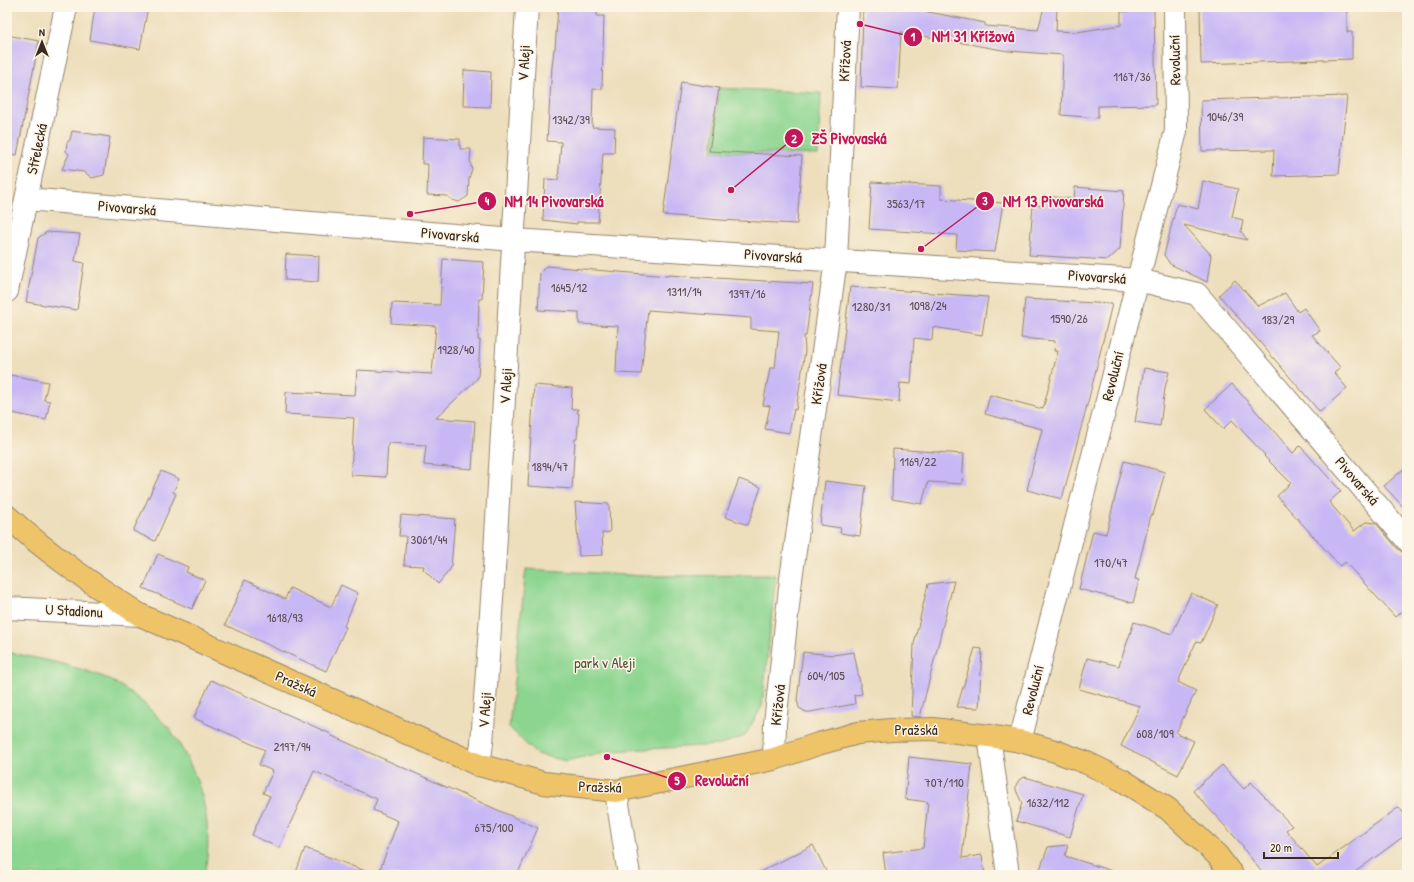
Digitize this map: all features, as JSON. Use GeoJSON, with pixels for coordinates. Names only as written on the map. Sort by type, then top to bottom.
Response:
{"type":"FeatureCollection","features":[{"type":"Feature","properties":{"kind":"main road","name":"Pražská"},"geometry":{"type":"LineString","coordinates":[[7,516],[27,535],[84,578],[140,615],[479,765],[544,783],[616,791],[774,759],[818,744],[858,733],[891,730],[933,729],[989,736],[1020,741],[1068,756],[1087,763],[1122,780],[1168,809],[1216,855],[1232,875]]}},
{"type":"Feature","properties":{"kind":"street","name":"Střelecká"},"geometry":{"type":"LineString","coordinates":[[7,291],[66,7]]}},
{"type":"Feature","properties":{"kind":"street","name":"V Aleji"},"geometry":{"type":"LineString","coordinates":[[479,765],[482,743],[494,578],[527,7]]}},
{"type":"Feature","properties":{"kind":"street","name":"Křížová"},"geometry":{"type":"LineString","coordinates":[[774,759],[775,723],[791,579],[836,260],[848,7]]}},
{"type":"Feature","properties":{"kind":"street","name":"Revoluční"},"geometry":{"type":"LineString","coordinates":[[1020,741],[1176,131],[1175,7]]}},
{"type":"Feature","properties":{"kind":"street","name":"Pivovarská"},"geometry":{"type":"LineString","coordinates":[[26,200],[514,240],[1138,280],[1197,294],[1407,540]]}},
{"type":"Feature","properties":{"kind":"street","name":"U Stadionu"},"geometry":{"type":"LineString","coordinates":[[7,608],[140,615]]}},
{"type":"Feature","properties":{"kind":"street"},"geometry":{"type":"LineString","coordinates":[[989,736],[1008,875]]}},
{"type":"Feature","properties":{"kind":"street"},"geometry":{"type":"LineString","coordinates":[[616,791],[629,875]]}},
{"type":"Feature","properties":{"kind":"green space"},"geometry":{"type":"Polygon","coordinates":[[[719,88],[821,93],[818,155],[712,151],[719,88]]]}},
{"type":"Feature","properties":{"kind":"green space","name":"park v Aleji"},"geometry":{"type":"Polygon","coordinates":[[[526,569],[645,576],[776,575],[762,706],[745,736],[720,745],[609,751],[566,761],[536,754],[509,727],[526,569]]]}},
{"type":"Feature","properties":{"kind":"green space"},"geometry":{"type":"Polygon","coordinates":[[[7,652],[70,666],[106,678],[120,685],[138,699],[170,729],[196,777],[205,809],[208,842],[204,875],[7,875],[7,652]]]}},
{"type":"Feature","properties":{"kind":"building"},"geometry":{"type":"Polygon","coordinates":[[[95,7],[148,7],[140,49],[90,40],[95,7]]]}},
{"type":"Feature","properties":{"kind":"building"},"geometry":{"type":"Polygon","coordinates":[[[558,7],[597,7],[597,16],[604,16],[602,89],[593,89],[592,127],[615,128],[614,153],[603,153],[598,222],[577,222],[577,224],[543,220],[545,179],[558,180],[561,142],[547,141],[558,7]]]}},
{"type":"Feature","properties":{"kind":"building"},"geometry":{"type":"Polygon","coordinates":[[[863,7],[903,7],[985,23],[985,26],[1038,30],[1044,7],[1057,7],[1056,31],[1077,32],[1121,25],[1121,12],[1129,11],[1129,7],[1153,7],[1156,105],[1098,106],[1098,118],[1061,115],[1063,55],[1008,51],[901,32],[898,89],[861,87],[863,7]]]}},
{"type":"Feature","properties":{"kind":"building"},"geometry":{"type":"Polygon","coordinates":[[[1200,7],[1347,7],[1347,32],[1352,32],[1352,59],[1201,64],[1200,7]]]}},
{"type":"Feature","properties":{"kind":"building"},"geometry":{"type":"Polygon","coordinates":[[[7,35],[39,41],[17,155],[7,154],[7,35]]]}},
{"type":"Feature","properties":{"kind":"building"},"geometry":{"type":"Polygon","coordinates":[[[464,70],[491,72],[490,107],[463,106],[464,70]]]}},
{"type":"Feature","properties":{"kind":"building"},"geometry":{"type":"Polygon","coordinates":[[[681,82],[719,88],[709,151],[802,156],[797,224],[663,215],[681,82]]]}},
{"type":"Feature","properties":{"kind":"building"},"geometry":{"type":"Polygon","coordinates":[[[1347,96],[1339,174],[1273,176],[1274,150],[1202,151],[1201,100],[1347,96]]]}},
{"type":"Feature","properties":{"kind":"building"},"geometry":{"type":"Polygon","coordinates":[[[72,131],[110,137],[104,175],[92,178],[84,172],[62,169],[69,154],[66,151],[67,142],[70,140],[72,131]]]}},
{"type":"Feature","properties":{"kind":"building"},"geometry":{"type":"Polygon","coordinates":[[[423,137],[460,139],[460,149],[471,149],[470,162],[472,169],[469,178],[468,196],[459,202],[452,200],[447,196],[427,195],[428,164],[422,164],[423,137]]]}},
{"type":"Feature","properties":{"kind":"building"},"geometry":{"type":"Polygon","coordinates":[[[1203,181],[1238,189],[1232,217],[1243,220],[1241,231],[1247,240],[1184,225],[1211,255],[1207,282],[1170,264],[1164,255],[1177,204],[1198,209],[1203,181]]]}},
{"type":"Feature","properties":{"kind":"building"},"geometry":{"type":"Polygon","coordinates":[[[872,182],[941,186],[941,199],[1003,203],[995,252],[956,250],[957,235],[869,229],[872,182]]]}},
{"type":"Feature","properties":{"kind":"building"},"geometry":{"type":"Polygon","coordinates":[[[1075,187],[1124,191],[1120,249],[1108,260],[1029,255],[1033,205],[1042,206],[1043,196],[1074,199],[1075,187]]]}},
{"type":"Feature","properties":{"kind":"building"},"geometry":{"type":"Polygon","coordinates":[[[47,232],[80,234],[75,261],[84,263],[77,310],[26,302],[38,238],[47,232]]]}},
{"type":"Feature","properties":{"kind":"building"},"geometry":{"type":"Polygon","coordinates":[[[286,254],[319,256],[318,282],[285,280],[286,254]]]}},
{"type":"Feature","properties":{"kind":"building"},"geometry":{"type":"Polygon","coordinates":[[[443,259],[484,262],[482,299],[479,299],[478,340],[480,340],[478,378],[436,418],[475,421],[472,469],[424,465],[426,445],[388,443],[386,477],[351,475],[354,418],[285,414],[286,392],[355,395],[357,370],[432,374],[436,326],[391,323],[392,303],[440,305],[443,259]]]}},
{"type":"Feature","properties":{"kind":"building"},"geometry":{"type":"Polygon","coordinates":[[[546,266],[668,276],[813,284],[806,336],[804,336],[805,351],[796,410],[794,409],[789,433],[765,429],[770,406],[763,405],[770,368],[775,368],[779,331],[751,329],[751,318],[648,310],[641,374],[616,373],[618,326],[579,324],[579,312],[538,310],[540,273],[546,266]]]}},
{"type":"Feature","properties":{"kind":"building"},"geometry":{"type":"Polygon","coordinates":[[[1235,280],[1258,306],[1285,293],[1298,312],[1304,308],[1320,331],[1312,335],[1340,367],[1334,373],[1347,388],[1320,412],[1219,295],[1235,280]]]}},
{"type":"Feature","properties":{"kind":"building"},"geometry":{"type":"Polygon","coordinates":[[[850,287],[988,297],[982,335],[933,327],[932,340],[914,338],[911,384],[900,383],[899,402],[837,395],[850,287]]]}},
{"type":"Feature","properties":{"kind":"building"},"geometry":{"type":"Polygon","coordinates":[[[1025,299],[1112,304],[1062,499],[1027,490],[1042,429],[985,414],[990,395],[1043,409],[1058,351],[1054,351],[1055,341],[1021,338],[1025,299]]]}},
{"type":"Feature","properties":{"kind":"building"},"geometry":{"type":"Polygon","coordinates":[[[1144,368],[1169,372],[1165,388],[1160,426],[1135,422],[1144,368]]]}},
{"type":"Feature","properties":{"kind":"building"},"geometry":{"type":"Polygon","coordinates":[[[10,375],[48,382],[44,400],[50,401],[46,420],[7,412],[7,392],[10,375]]]}},
{"type":"Feature","properties":{"kind":"building"},"geometry":{"type":"Polygon","coordinates":[[[1232,384],[1293,453],[1300,446],[1341,491],[1329,502],[1354,531],[1366,522],[1376,523],[1397,548],[1402,552],[1407,552],[1407,606],[1395,617],[1345,562],[1340,566],[1277,496],[1291,483],[1264,456],[1265,455],[1232,420],[1223,429],[1205,409],[1232,384]]]}},
{"type":"Feature","properties":{"kind":"building"},"geometry":{"type":"Polygon","coordinates":[[[534,385],[572,388],[571,409],[578,409],[577,413],[579,413],[577,439],[575,439],[572,489],[528,486],[534,385]]]}},
{"type":"Feature","properties":{"kind":"building"},"geometry":{"type":"Polygon","coordinates":[[[893,449],[964,454],[962,484],[928,482],[922,504],[892,499],[893,449]]]}},
{"type":"Feature","properties":{"kind":"building"},"geometry":{"type":"Polygon","coordinates":[[[1124,461],[1165,472],[1153,515],[1151,515],[1135,579],[1139,580],[1133,603],[1079,589],[1093,531],[1106,534],[1124,461]]]}},
{"type":"Feature","properties":{"kind":"building"},"geometry":{"type":"Polygon","coordinates":[[[1407,466],[1407,511],[1384,486],[1407,466]]]}},
{"type":"Feature","properties":{"kind":"building"},"geometry":{"type":"Polygon","coordinates":[[[161,471],[179,479],[173,492],[176,494],[155,541],[133,531],[161,471]]]}},
{"type":"Feature","properties":{"kind":"building"},"geometry":{"type":"Polygon","coordinates":[[[739,479],[761,487],[748,525],[725,517],[739,479]]]}},
{"type":"Feature","properties":{"kind":"building"},"geometry":{"type":"Polygon","coordinates":[[[825,481],[866,486],[860,536],[840,533],[841,528],[820,525],[825,481]]]}},
{"type":"Feature","properties":{"kind":"building"},"geometry":{"type":"Polygon","coordinates":[[[575,502],[609,504],[610,532],[602,533],[603,555],[579,556],[575,502]]]}},
{"type":"Feature","properties":{"kind":"building"},"geometry":{"type":"Polygon","coordinates":[[[401,515],[455,519],[451,568],[438,584],[423,569],[424,566],[404,565],[406,536],[399,536],[401,515]]]}},
{"type":"Feature","properties":{"kind":"building"},"geometry":{"type":"Polygon","coordinates":[[[158,554],[188,567],[186,572],[205,580],[192,609],[143,588],[158,554]]]}},
{"type":"Feature","properties":{"kind":"building"},"geometry":{"type":"Polygon","coordinates":[[[245,580],[285,599],[290,588],[331,607],[341,585],[358,593],[344,626],[346,627],[326,671],[225,625],[245,580]]]}},
{"type":"Feature","properties":{"kind":"building"},"geometry":{"type":"Polygon","coordinates":[[[954,581],[920,717],[911,716],[914,644],[928,584],[954,581]]]}},
{"type":"Feature","properties":{"kind":"building"},"geometry":{"type":"Polygon","coordinates":[[[1191,593],[1218,605],[1201,643],[1196,642],[1178,682],[1196,691],[1176,733],[1194,741],[1178,775],[1121,746],[1140,706],[1079,689],[1087,658],[1119,666],[1134,622],[1172,634],[1191,593]]]}},
{"type":"Feature","properties":{"kind":"building"},"geometry":{"type":"Polygon","coordinates":[[[975,648],[982,649],[979,708],[957,707],[975,648]]]}},
{"type":"Feature","properties":{"kind":"building"},"geometry":{"type":"Polygon","coordinates":[[[803,652],[833,655],[854,652],[862,694],[854,695],[855,704],[810,712],[806,712],[799,708],[797,700],[803,652]]]}},
{"type":"Feature","properties":{"kind":"building"},"geometry":{"type":"Polygon","coordinates":[[[211,680],[538,828],[517,875],[378,875],[398,821],[373,810],[377,799],[314,771],[279,848],[252,835],[270,796],[263,793],[273,771],[259,765],[265,750],[194,718],[211,680]]]}},
{"type":"Feature","properties":{"kind":"building"},"geometry":{"type":"Polygon","coordinates":[[[909,757],[972,764],[962,858],[982,855],[985,875],[886,875],[883,853],[923,848],[928,802],[905,799],[909,757]]]}},
{"type":"Feature","properties":{"kind":"building"},"geometry":{"type":"Polygon","coordinates":[[[1222,765],[1244,789],[1251,782],[1292,826],[1286,830],[1317,867],[1399,807],[1407,818],[1407,834],[1351,875],[1264,875],[1243,848],[1244,847],[1193,791],[1222,765]]]}},
{"type":"Feature","properties":{"kind":"building"},"geometry":{"type":"Polygon","coordinates":[[[1025,777],[1083,794],[1070,837],[1016,821],[1022,803],[1016,790],[1016,785],[1019,780],[1025,777]]]}},
{"type":"Feature","properties":{"kind":"building"},"geometry":{"type":"Polygon","coordinates":[[[813,845],[828,875],[754,875],[813,845]]]}},
{"type":"Feature","properties":{"kind":"building"},"geometry":{"type":"Polygon","coordinates":[[[1068,845],[1065,856],[1112,871],[1112,875],[1051,875],[1039,872],[1048,847],[1068,845]]]}},
{"type":"Feature","properties":{"kind":"building"},"geometry":{"type":"Polygon","coordinates":[[[305,848],[373,874],[373,875],[295,875],[305,848]]]}},
{"type":"Feature","properties":{"kind":"place","name":"NM 31 Křížová"},"geometry":{"type":"Point","coordinates":[860,24]}},
{"type":"Feature","properties":{"kind":"place","name":"ZŠ Pivovaská"},"geometry":{"type":"Point","coordinates":[731,190]}},
{"type":"Feature","properties":{"kind":"place","name":"NM 14 Pivovarská"},"geometry":{"type":"Point","coordinates":[410,214]}},
{"type":"Feature","properties":{"kind":"place","name":"NM 13 Pivovarská"},"geometry":{"type":"Point","coordinates":[921,249]}},
{"type":"Feature","properties":{"kind":"place","name":"Revoluční"},"geometry":{"type":"Point","coordinates":[607,757]}}]}
